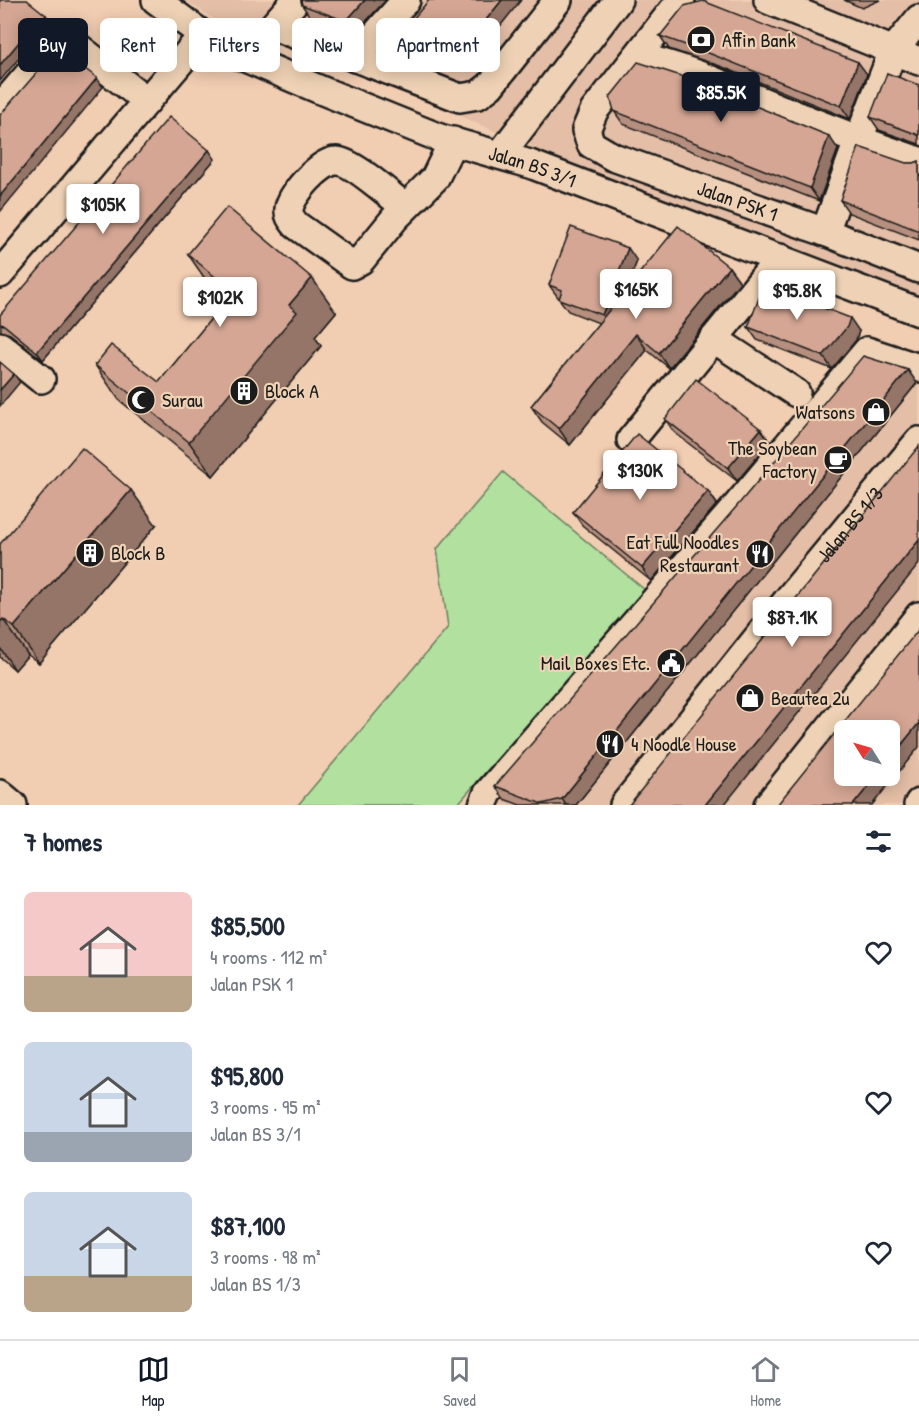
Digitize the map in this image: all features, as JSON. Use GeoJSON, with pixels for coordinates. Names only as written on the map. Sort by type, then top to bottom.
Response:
{"type":"FeatureCollection","features":[{"type":"Feature","properties":{"kind":"street","name":"Jalan BS 3/1"},"geometry":{"type":"LineString","coordinates":[[156,0],[189,25]]}},
{"type":"Feature","properties":{"kind":"street"},"geometry":{"type":"LineString","coordinates":[[292,33],[273,26],[296,0]]}},
{"type":"Feature","properties":{"kind":"street"},"geometry":{"type":"LineString","coordinates":[[364,48],[406,0]]}},
{"type":"Feature","properties":{"kind":"street"},"geometry":{"type":"LineString","coordinates":[[364,61],[460,98],[478,95],[490,86],[558,0]]}},
{"type":"Feature","properties":{"kind":"street"},"geometry":{"type":"LineString","coordinates":[[500,155],[618,0]]}},
{"type":"Feature","properties":{"kind":"street"},"geometry":{"type":"LineString","coordinates":[[681,0],[637,57],[658,61],[695,74],[858,141],[919,161]]}},
{"type":"Feature","properties":{"kind":"street"},"geometry":{"type":"LineString","coordinates":[[768,0],[797,5],[919,61]]}},
{"type":"Feature","properties":{"kind":"street"},"geometry":{"type":"LineString","coordinates":[[825,232],[893,51],[919,19]]}},
{"type":"Feature","properties":{"kind":"street"},"geometry":{"type":"LineString","coordinates":[[0,108],[58,40],[65,37],[147,101]]}},
{"type":"Feature","properties":{"kind":"street"},"geometry":{"type":"LineString","coordinates":[[0,274],[189,52]]}},
{"type":"Feature","properties":{"kind":"street","name":"Jalan PSK 1"},"geometry":{"type":"LineString","coordinates":[[637,57],[594,111],[586,130],[591,144],[605,154],[825,232],[919,269]]}},
{"type":"Feature","properties":{"kind":"street","name":"Jalan BS 3/1"},"geometry":{"type":"LineString","coordinates":[[278,72],[440,138],[530,164],[919,312]]}},
{"type":"Feature","properties":{"kind":"street"},"geometry":{"type":"LineString","coordinates":[[405,207],[435,178],[453,141]]}},
{"type":"Feature","properties":{"kind":"street"},"geometry":{"type":"LineString","coordinates":[[631,440],[780,258]]}},
{"type":"Feature","properties":{"kind":"street"},"geometry":{"type":"LineString","coordinates":[[714,339],[796,393]]}},
{"type":"Feature","properties":{"kind":"street"},"geometry":{"type":"LineString","coordinates":[[0,346],[41,379]]}},
{"type":"Feature","properties":{"kind":"street"},"geometry":{"type":"LineString","coordinates":[[483,805],[489,793],[867,351],[919,368]]}},
{"type":"Feature","properties":{"kind":"street","name":"Jalan BS 1/3"},"geometry":{"type":"LineString","coordinates":[[624,805],[919,441]]}},
{"type":"Feature","properties":{"kind":"street"},"geometry":{"type":"LineString","coordinates":[[768,805],[919,616]]}},
{"type":"Feature","properties":{"kind":"street"},"geometry":{"type":"LineString","coordinates":[[0,794],[13,805]]}},
{"type":"Feature","properties":{"kind":"shaded area"},"geometry":{"type":"Polygon","coordinates":[[[185,0],[919,0],[919,298],[538,150],[451,112],[347,72],[364,72],[364,18],[292,18],[292,51],[280,46],[280,18],[212,18],[185,0]]]}},
{"type":"Feature","properties":{"kind":"shaded area"},"geometry":{"type":"Polygon","coordinates":[[[872,340],[919,354],[919,805],[466,805],[872,340]]]}},
{"type":"Feature","properties":{"kind":"green space"},"geometry":{"type":"Polygon","coordinates":[[[503,472],[645,590],[457,805],[298,805],[448,627],[437,549],[503,472]]]}},
{"type":"Feature","properties":{"kind":"building"},"geometry":{"type":"Polygon","coordinates":[[[0,0],[27,0],[46,15],[43,18],[18,18],[18,43],[0,65],[0,0]]]}},
{"type":"Feature","properties":{"kind":"building"},"geometry":{"type":"Polygon","coordinates":[[[301,0],[365,0],[349,18],[338,18],[302,5],[301,0]]]}},
{"type":"Feature","properties":{"kind":"building"},"geometry":{"type":"Polygon","coordinates":[[[429,0],[502,0],[487,18],[414,18],[429,0]]]}},
{"type":"Feature","properties":{"kind":"building"},"geometry":{"type":"Polygon","coordinates":[[[703,1],[858,62],[841,106],[660,36],[684,6],[703,1]]]}},
{"type":"Feature","properties":{"kind":"building"},"geometry":{"type":"Polygon","coordinates":[[[638,62],[684,77],[829,136],[810,188],[614,111],[610,97],[638,62]]]}},
{"type":"Feature","properties":{"kind":"building"},"geometry":{"type":"Polygon","coordinates":[[[88,71],[97,78],[0,196],[0,115],[37,72],[88,71]]]}},
{"type":"Feature","properties":{"kind":"building"},"geometry":{"type":"Polygon","coordinates":[[[887,73],[919,85],[919,136],[870,117],[887,73]]]}},
{"type":"Feature","properties":{"kind":"building"},"geometry":{"type":"Polygon","coordinates":[[[169,117],[209,150],[37,352],[0,324],[0,315],[169,117]]]}},
{"type":"Feature","properties":{"kind":"building"},"geometry":{"type":"Polygon","coordinates":[[[859,147],[906,163],[919,161],[919,231],[840,200],[859,147]]]}},
{"type":"Feature","properties":{"kind":"building"},"geometry":{"type":"Polygon","coordinates":[[[227,207],[312,278],[289,305],[297,312],[189,442],[95,365],[111,345],[159,382],[233,292],[188,254],[227,207]]]}},
{"type":"Feature","properties":{"kind":"building"},"geometry":{"type":"Polygon","coordinates":[[[678,226],[729,267],[659,353],[636,334],[559,429],[531,406],[678,226]]]}},
{"type":"Feature","properties":{"kind":"building"},"geometry":{"type":"Polygon","coordinates":[[[571,227],[628,248],[602,315],[559,299],[562,290],[549,285],[571,227]]]}},
{"type":"Feature","properties":{"kind":"building"},"geometry":{"type":"Polygon","coordinates":[[[764,285],[850,318],[847,327],[823,356],[748,327],[764,285]]]}},
{"type":"Feature","properties":{"kind":"building"},"geometry":{"type":"Polygon","coordinates":[[[863,356],[908,370],[562,799],[542,804],[495,786],[737,506],[863,356]]]}},
{"type":"Feature","properties":{"kind":"building"},"geometry":{"type":"Polygon","coordinates":[[[0,362],[14,374],[0,390],[0,362]]]}},
{"type":"Feature","properties":{"kind":"building"},"geometry":{"type":"Polygon","coordinates":[[[696,379],[761,429],[728,468],[665,419],[696,379]]]}},
{"type":"Feature","properties":{"kind":"building"},"geometry":{"type":"Polygon","coordinates":[[[637,434],[708,491],[642,568],[573,512],[637,434]]]}},
{"type":"Feature","properties":{"kind":"building"},"geometry":{"type":"Polygon","coordinates":[[[919,446],[919,540],[705,805],[629,805],[919,446]]]}},
{"type":"Feature","properties":{"kind":"building"},"geometry":{"type":"Polygon","coordinates":[[[82,448],[131,490],[14,627],[3,619],[0,622],[0,544],[82,448]]]}},
{"type":"Feature","properties":{"kind":"building"},"geometry":{"type":"Polygon","coordinates":[[[919,629],[919,723],[900,747],[900,720],[846,720],[919,629]]]}},
{"type":"Feature","properties":{"kind":"building"},"geometry":{"type":"Polygon","coordinates":[[[834,734],[834,786],[869,786],[853,805],[777,805],[834,734]]]}},
{"type":"Feature","properties":{"kind":"place","name":"Affin Bank"},"geometry":{"type":"Point","coordinates":[701,40]}},
{"type":"Feature","properties":{"kind":"place","name":"Block A"},"geometry":{"type":"Point","coordinates":[244,391]}},
{"type":"Feature","properties":{"kind":"place","name":"Surau"},"geometry":{"type":"Point","coordinates":[141,400]}},
{"type":"Feature","properties":{"kind":"place","name":"Watsons"},"geometry":{"type":"Point","coordinates":[876,412]}},
{"type":"Feature","properties":{"kind":"place","name":"The Soybean Factory"},"geometry":{"type":"Point","coordinates":[838,460]}},
{"type":"Feature","properties":{"kind":"place","name":"Block B"},"geometry":{"type":"Point","coordinates":[90,553]}},
{"type":"Feature","properties":{"kind":"place","name":"Eat Full Noodles Restaurant"},"geometry":{"type":"Point","coordinates":[760,554]}},
{"type":"Feature","properties":{"kind":"place","name":"Mail Boxes Etc."},"geometry":{"type":"Point","coordinates":[671,663]}},
{"type":"Feature","properties":{"kind":"place","name":"Beautea 2u"},"geometry":{"type":"Point","coordinates":[750,698]}},
{"type":"Feature","properties":{"kind":"place","name":"4 Noodle House"},"geometry":{"type":"Point","coordinates":[610,744]}}]}
